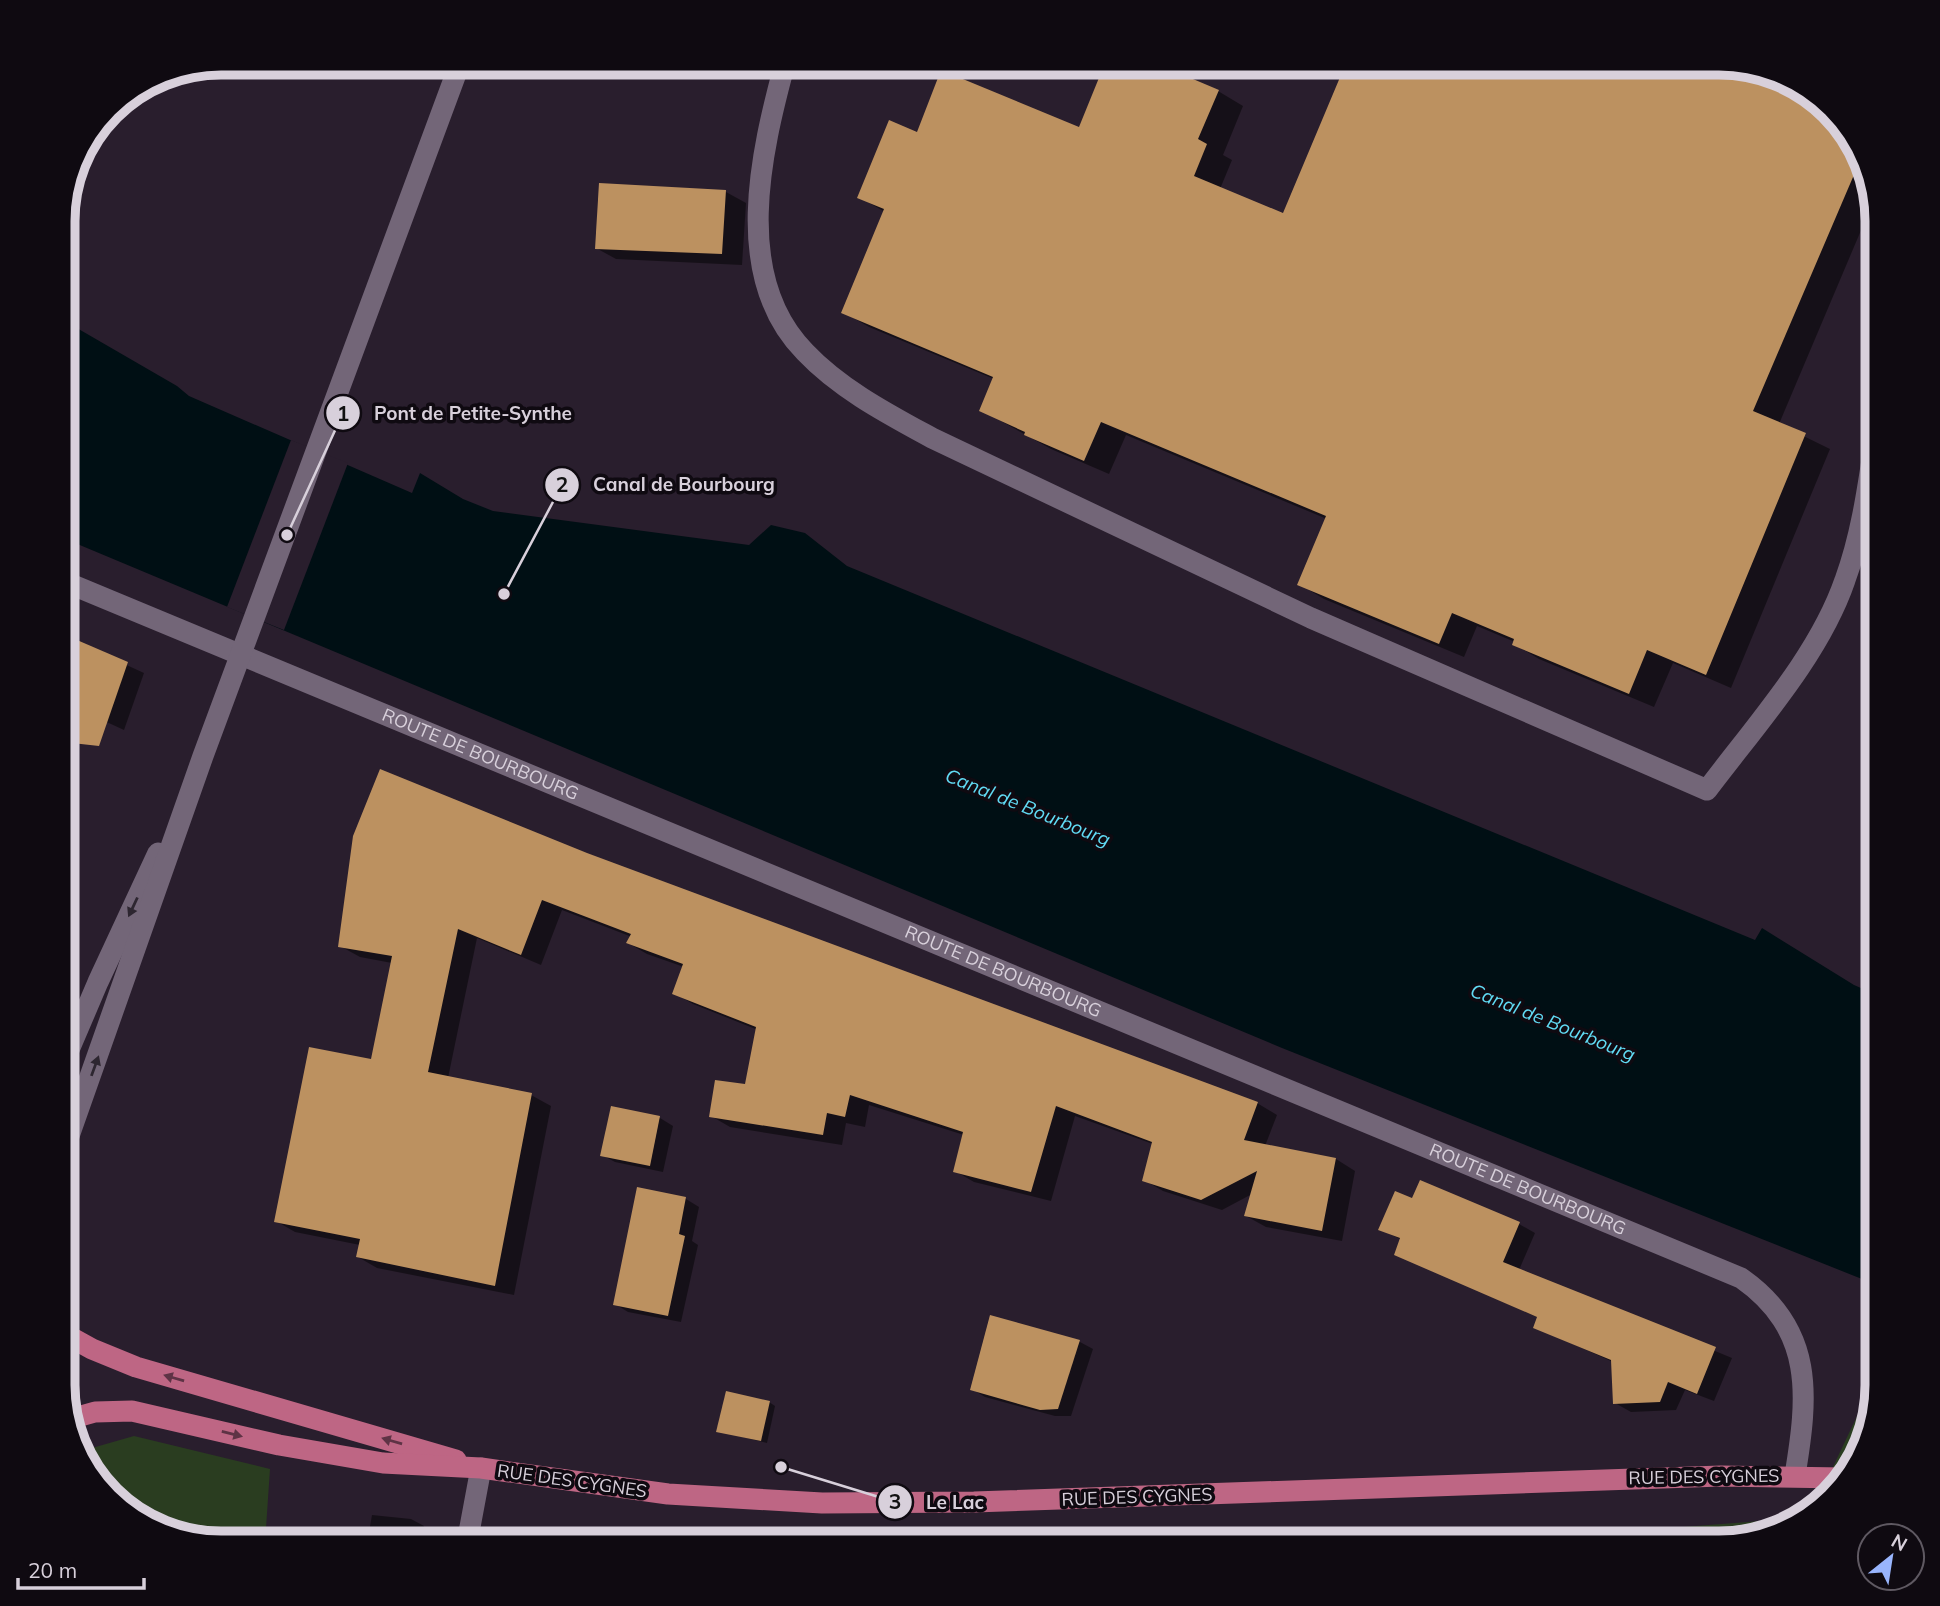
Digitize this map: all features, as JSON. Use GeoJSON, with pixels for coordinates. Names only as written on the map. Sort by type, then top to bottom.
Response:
{"type":"FeatureCollection","features":[{"type":"Feature","properties":{"kind":"main road","name":"RUE DES CYGNES"},"geometry":{"type":"LineString","coordinates":[[76,1340],[136,1367],[481,1468]]}},
{"type":"Feature","properties":{"kind":"main road","name":"RUE DES CYGNES"},"geometry":{"type":"LineString","coordinates":[[79,1417],[108,1410],[132,1411],[337,1455],[405,1465],[481,1468],[668,1494],[877,1504],[1795,1475],[1832,1477]]}},
{"type":"Feature","properties":{"kind":"street"},"geometry":{"type":"LineString","coordinates":[[76,1116],[203,756],[455,76]]}},
{"type":"Feature","properties":{"kind":"street"},"geometry":{"type":"LineString","coordinates":[[782,76],[768,132],[759,213],[760,262],[777,311],[803,351],[823,368],[876,406],[969,456],[1311,618],[1707,790],[1809,651],[1835,604],[1846,579],[1865,499]]}},
{"type":"Feature","properties":{"kind":"street","name":"ROUTE DE BOURBOURG"},"geometry":{"type":"LineString","coordinates":[[76,586],[1741,1278],[1760,1291],[1775,1307],[1798,1349],[1805,1415],[1795,1475]]}},
{"type":"Feature","properties":{"kind":"street"},"geometry":{"type":"LineString","coordinates":[[76,1033],[203,756]]}},
{"type":"Feature","properties":{"kind":"street"},"geometry":{"type":"LineString","coordinates":[[469,1531],[481,1468]]}},
{"type":"Feature","properties":{"kind":"green space"},"geometry":{"type":"Polygon","coordinates":[[[1864,1401],[1850,1450],[1824,1486],[1864,1401]]]}},
{"type":"Feature","properties":{"kind":"green space"},"geometry":{"type":"Polygon","coordinates":[[[134,1436],[270,1469],[266,1531],[202,1530],[156,1516],[132,1501],[118,1488],[105,1474],[89,1449],[134,1436]]]}},
{"type":"Feature","properties":{"kind":"green space"},"geometry":{"type":"Polygon","coordinates":[[[1775,1520],[1738,1530],[1632,1531],[1775,1520]]]}},
{"type":"Feature","properties":{"kind":"water"},"geometry":{"type":"Polygon","coordinates":[[[76,328],[177,386],[189,396],[412,493],[420,473],[463,499],[493,511],[749,545],[771,525],[805,533],[847,566],[1755,940],[1762,928],[1865,990],[1865,1280],[1282,1048],[76,543],[76,328]]]}},
{"type":"Feature","properties":{"kind":"pier"},"geometry":{"type":"Polygon","coordinates":[[[291,440],[348,463],[284,630],[227,607],[291,440]]]}},
{"type":"Feature","properties":{"kind":"building"},"geometry":{"type":"Polygon","coordinates":[[[1100,75],[1184,75],[1219,90],[1198,139],[1207,144],[1194,176],[1283,213],[1341,75],[1738,76],[1784,90],[1815,111],[1835,132],[1856,171],[1753,411],[1806,433],[1706,675],[1647,650],[1629,694],[1512,645],[1514,639],[1452,613],[1439,644],[1297,585],[1326,516],[1101,422],[1084,461],[1024,435],[1025,432],[979,411],[993,377],[841,313],[884,209],[857,198],[889,120],[917,132],[939,76],[954,76],[1079,127],[1100,75]]]}},
{"type":"Feature","properties":{"kind":"building"},"geometry":{"type":"Polygon","coordinates":[[[599,183],[726,190],[722,254],[595,249],[599,183]]]}},
{"type":"Feature","properties":{"kind":"building"},"geometry":{"type":"Polygon","coordinates":[[[76,640],[128,662],[99,746],[76,743],[76,640]]]}},
{"type":"Feature","properties":{"kind":"building"},"geometry":{"type":"Polygon","coordinates":[[[380,769],[587,853],[1258,1102],[1244,1140],[1336,1158],[1322,1231],[1244,1216],[1257,1171],[1201,1200],[1142,1181],[1152,1142],[1056,1106],[1031,1192],[953,1172],[963,1132],[850,1095],[845,1117],[827,1113],[823,1135],[709,1117],[715,1080],[745,1084],[756,1027],[672,994],[683,964],[626,943],[631,934],[542,900],[521,955],[458,929],[428,1072],[532,1093],[495,1286],[356,1257],[360,1239],[274,1222],[309,1047],[371,1059],[392,956],[338,947],[353,836],[380,769]]]}},
{"type":"Feature","properties":{"kind":"building"},"geometry":{"type":"Polygon","coordinates":[[[611,1106],[660,1116],[650,1166],[600,1156],[611,1106]]]}},
{"type":"Feature","properties":{"kind":"building"},"geometry":{"type":"Polygon","coordinates":[[[1420,1180],[1520,1222],[1503,1262],[1716,1347],[1697,1394],[1668,1382],[1660,1402],[1613,1404],[1611,1360],[1533,1328],[1537,1317],[1394,1255],[1400,1238],[1378,1230],[1395,1191],[1412,1198],[1420,1180]]]}},
{"type":"Feature","properties":{"kind":"building"},"geometry":{"type":"Polygon","coordinates":[[[637,1187],[686,1197],[679,1234],[685,1236],[668,1316],[613,1305],[637,1187]]]}},
{"type":"Feature","properties":{"kind":"building"},"geometry":{"type":"Polygon","coordinates":[[[990,1315],[1080,1340],[1058,1409],[1040,1410],[970,1390],[990,1315]]]}},
{"type":"Feature","properties":{"kind":"building"},"geometry":{"type":"Polygon","coordinates":[[[726,1391],[770,1401],[761,1441],[716,1432],[726,1391]]]}},
{"type":"Feature","properties":{"kind":"place","name":"Pont de Petite-Synthe"},"geometry":{"type":"Point","coordinates":[287,535]}},
{"type":"Feature","properties":{"kind":"place","name":"Canal de Bourbourg"},"geometry":{"type":"Point","coordinates":[504,594]}},
{"type":"Feature","properties":{"kind":"place","name":"Le Lac"},"geometry":{"type":"Point","coordinates":[781,1467]}}]}
